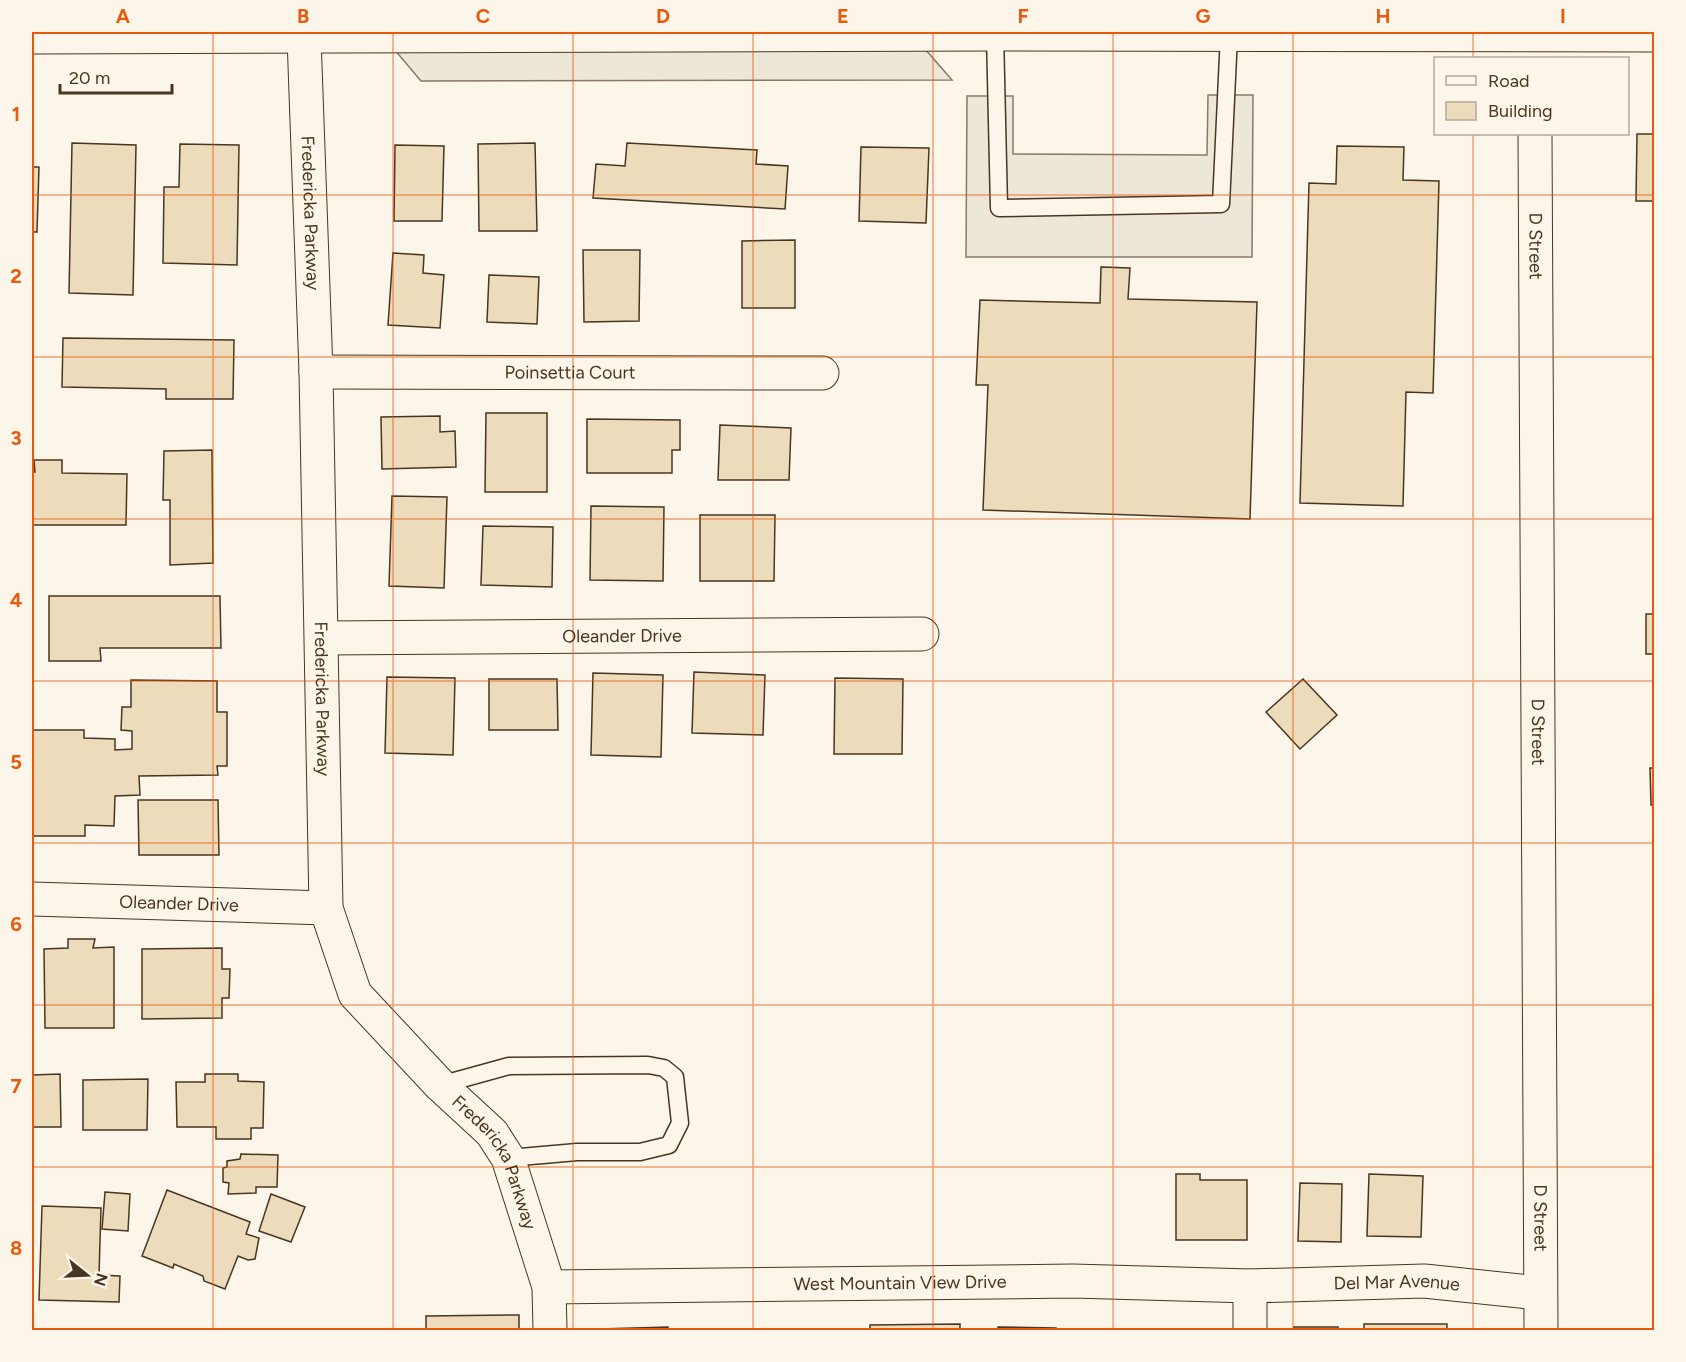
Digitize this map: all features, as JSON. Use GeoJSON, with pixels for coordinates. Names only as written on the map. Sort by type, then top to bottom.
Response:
{"type":"FeatureCollection","features":[{"type":"Feature","properties":{"kind":"street"},"geometry":{"type":"LineString","coordinates":[[32,37],[994,34],[1229,35],[1535,42],[1654,35]]}},
{"type":"Feature","properties":{"kind":"street","name":"Fredericka Parkway"},"geometry":{"type":"LineString","coordinates":[[296,35],[316,372],[326,908],[355,994],[440,1085],[492,1133],[508,1158],[549,1287],[550,1330]]}},
{"type":"Feature","properties":{"kind":"street","name":"D Street"},"geometry":{"type":"LineString","coordinates":[[1535,135],[1541,1330]]}},
{"type":"Feature","properties":{"kind":"street","name":"Poinsettia Court"},"geometry":{"type":"LineString","coordinates":[[316,372],[822,373]]}},
{"type":"Feature","properties":{"kind":"street","name":"Oleander Drive"},"geometry":{"type":"LineString","coordinates":[[322,638],[922,634]]}},
{"type":"Feature","properties":{"kind":"street","name":"Oleander Drive"},"geometry":{"type":"LineString","coordinates":[[32,899],[326,908]]}},
{"type":"Feature","properties":{"kind":"street","name":"West Mountain View Drive"},"geometry":{"type":"LineString","coordinates":[[549,1287],[1073,1281],[1250,1286]]}},
{"type":"Feature","properties":{"kind":"street","name":"Del Mar Avenue"},"geometry":{"type":"LineString","coordinates":[[1250,1286],[1424,1281],[1540,1293]]}},
{"type":"Feature","properties":{"kind":"street"},"geometry":{"type":"LineString","coordinates":[[1250,1286],[1250,1330]]}},
{"type":"Feature","properties":{"kind":"lane"},"geometry":{"type":"LineString","coordinates":[[994,34],[999,208],[1221,204],[1229,35]]}},
{"type":"Feature","properties":{"kind":"lane"},"geometry":{"type":"LineString","coordinates":[[440,1085],[509,1066],[648,1065],[664,1068],[675,1077],[680,1123],[669,1145],[640,1152],[577,1152],[508,1158]]}},
{"type":"Feature","properties":{"kind":"shaded area"},"geometry":{"type":"Polygon","coordinates":[[[394,49],[925,49],[952,80],[421,81],[394,49]]]}},
{"type":"Feature","properties":{"kind":"shaded area"},"geometry":{"type":"Polygon","coordinates":[[[1208,95],[1253,95],[1252,257],[966,257],[967,96],[1013,96],[1013,154],[1207,155],[1208,95]]]}},
{"type":"Feature","properties":{"kind":"building"},"geometry":{"type":"Polygon","coordinates":[[[1637,134],[1654,134],[1654,201],[1636,201],[1637,134]]]}},
{"type":"Feature","properties":{"kind":"building"},"geometry":{"type":"Polygon","coordinates":[[[72,143],[136,145],[133,295],[69,293],[72,143]]]}},
{"type":"Feature","properties":{"kind":"building"},"geometry":{"type":"Polygon","coordinates":[[[535,143],[537,231],[479,231],[478,144],[535,143]]]}},
{"type":"Feature","properties":{"kind":"building"},"geometry":{"type":"Polygon","coordinates":[[[627,143],[757,150],[756,164],[788,166],[785,209],[593,198],[596,164],[625,166],[627,143]]]}},
{"type":"Feature","properties":{"kind":"building"},"geometry":{"type":"Polygon","coordinates":[[[180,144],[239,145],[237,265],[163,263],[164,187],[179,187],[180,144]]]}},
{"type":"Feature","properties":{"kind":"building"},"geometry":{"type":"Polygon","coordinates":[[[395,145],[444,146],[442,221],[394,221],[395,145]]]}},
{"type":"Feature","properties":{"kind":"building"},"geometry":{"type":"Polygon","coordinates":[[[1337,146],[1404,147],[1403,180],[1439,181],[1433,393],[1406,392],[1403,506],[1300,503],[1309,183],[1336,184],[1337,146]]]}},
{"type":"Feature","properties":{"kind":"building"},"geometry":{"type":"Polygon","coordinates":[[[861,147],[929,148],[926,223],[859,221],[861,147]]]}},
{"type":"Feature","properties":{"kind":"building"},"geometry":{"type":"Polygon","coordinates":[[[32,167],[39,167],[37,232],[32,232],[32,167]]]}},
{"type":"Feature","properties":{"kind":"building"},"geometry":{"type":"Polygon","coordinates":[[[795,240],[795,308],[742,308],[742,241],[795,240]]]}},
{"type":"Feature","properties":{"kind":"building"},"geometry":{"type":"Polygon","coordinates":[[[583,250],[640,250],[639,321],[584,322],[583,250]]]}},
{"type":"Feature","properties":{"kind":"building"},"geometry":{"type":"Polygon","coordinates":[[[393,253],[424,255],[423,273],[444,275],[440,328],[388,325],[393,253]]]}},
{"type":"Feature","properties":{"kind":"building"},"geometry":{"type":"Polygon","coordinates":[[[1101,267],[1130,268],[1128,299],[1257,302],[1250,519],[983,510],[988,385],[976,385],[980,300],[1100,303],[1101,267]]]}},
{"type":"Feature","properties":{"kind":"building"},"geometry":{"type":"Polygon","coordinates":[[[489,275],[539,277],[537,324],[487,322],[489,275]]]}},
{"type":"Feature","properties":{"kind":"building"},"geometry":{"type":"Polygon","coordinates":[[[63,338],[234,340],[233,399],[166,399],[166,389],[62,387],[63,338]]]}},
{"type":"Feature","properties":{"kind":"building"},"geometry":{"type":"Polygon","coordinates":[[[486,413],[547,413],[547,492],[485,492],[486,413]]]}},
{"type":"Feature","properties":{"kind":"building"},"geometry":{"type":"Polygon","coordinates":[[[440,416],[440,432],[455,431],[456,467],[382,469],[381,417],[440,416]]]}},
{"type":"Feature","properties":{"kind":"building"},"geometry":{"type":"Polygon","coordinates":[[[587,419],[680,420],[680,450],[672,450],[672,473],[587,473],[587,419]]]}},
{"type":"Feature","properties":{"kind":"building"},"geometry":{"type":"Polygon","coordinates":[[[720,425],[791,428],[789,480],[718,480],[720,425]]]}},
{"type":"Feature","properties":{"kind":"building"},"geometry":{"type":"Polygon","coordinates":[[[212,450],[213,563],[170,565],[170,500],[163,500],[164,451],[212,450]]]}},
{"type":"Feature","properties":{"kind":"building"},"geometry":{"type":"Polygon","coordinates":[[[34,460],[62,460],[62,473],[127,474],[126,525],[32,525],[34,460]]]}},
{"type":"Feature","properties":{"kind":"building"},"geometry":{"type":"Polygon","coordinates":[[[392,496],[447,497],[444,588],[389,586],[392,496]]]}},
{"type":"Feature","properties":{"kind":"building"},"geometry":{"type":"Polygon","coordinates":[[[591,506],[664,507],[663,581],[590,580],[591,506]]]}},
{"type":"Feature","properties":{"kind":"building"},"geometry":{"type":"Polygon","coordinates":[[[700,515],[775,515],[774,581],[700,581],[700,515]]]}},
{"type":"Feature","properties":{"kind":"building"},"geometry":{"type":"Polygon","coordinates":[[[483,526],[553,527],[552,587],[481,585],[483,526]]]}},
{"type":"Feature","properties":{"kind":"building"},"geometry":{"type":"Polygon","coordinates":[[[49,596],[220,596],[221,648],[100,648],[101,661],[49,661],[49,596]]]}},
{"type":"Feature","properties":{"kind":"building"},"geometry":{"type":"Polygon","coordinates":[[[1646,614],[1654,614],[1654,654],[1646,654],[1646,614]]]}},
{"type":"Feature","properties":{"kind":"building"},"geometry":{"type":"Polygon","coordinates":[[[694,672],[765,675],[763,735],[692,733],[694,672]]]}},
{"type":"Feature","properties":{"kind":"building"},"geometry":{"type":"Polygon","coordinates":[[[593,673],[663,675],[661,757],[591,755],[593,673]]]}},
{"type":"Feature","properties":{"kind":"building"},"geometry":{"type":"Polygon","coordinates":[[[387,677],[455,678],[453,755],[385,753],[387,677]]]}},
{"type":"Feature","properties":{"kind":"building"},"geometry":{"type":"Polygon","coordinates":[[[835,678],[903,679],[902,754],[834,754],[835,678]]]}},
{"type":"Feature","properties":{"kind":"building"},"geometry":{"type":"Polygon","coordinates":[[[489,679],[557,679],[558,730],[489,730],[489,679]]]}},
{"type":"Feature","properties":{"kind":"building"},"geometry":{"type":"Polygon","coordinates":[[[1303,679],[1337,715],[1300,749],[1266,712],[1303,679]]]}},
{"type":"Feature","properties":{"kind":"building"},"geometry":{"type":"Polygon","coordinates":[[[131,680],[217,681],[217,712],[227,712],[227,766],[217,766],[218,775],[139,776],[140,795],[115,796],[114,826],[85,825],[85,836],[32,836],[32,730],[84,730],[84,738],[115,739],[115,750],[132,749],[132,731],[121,730],[122,707],[131,707],[131,680]]]}},
{"type":"Feature","properties":{"kind":"building"},"geometry":{"type":"Polygon","coordinates":[[[1650,768],[1654,768],[1654,805],[1651,805],[1650,768]]]}},
{"type":"Feature","properties":{"kind":"building"},"geometry":{"type":"Polygon","coordinates":[[[138,800],[218,800],[219,855],[139,855],[138,800]]]}},
{"type":"Feature","properties":{"kind":"building"},"geometry":{"type":"Polygon","coordinates":[[[68,939],[95,939],[93,948],[114,947],[114,1028],[45,1028],[44,949],[68,948],[68,939]]]}},
{"type":"Feature","properties":{"kind":"building"},"geometry":{"type":"Polygon","coordinates":[[[222,948],[222,969],[230,969],[229,998],[222,998],[222,1018],[142,1019],[142,949],[222,948]]]}},
{"type":"Feature","properties":{"kind":"building"},"geometry":{"type":"Polygon","coordinates":[[[60,1074],[61,1127],[32,1127],[32,1075],[60,1074]]]}},
{"type":"Feature","properties":{"kind":"building"},"geometry":{"type":"Polygon","coordinates":[[[205,1074],[238,1074],[238,1081],[264,1082],[263,1128],[251,1128],[251,1139],[216,1139],[216,1127],[177,1127],[176,1082],[205,1082],[205,1074]]]}},
{"type":"Feature","properties":{"kind":"building"},"geometry":{"type":"Polygon","coordinates":[[[148,1079],[147,1130],[83,1130],[83,1080],[148,1079]]]}},
{"type":"Feature","properties":{"kind":"building"},"geometry":{"type":"Polygon","coordinates":[[[241,1154],[278,1155],[277,1187],[256,1187],[256,1193],[228,1194],[229,1183],[223,1182],[223,1168],[227,1167],[227,1161],[240,1159],[241,1154]]]}},
{"type":"Feature","properties":{"kind":"building"},"geometry":{"type":"Polygon","coordinates":[[[1176,1174],[1200,1174],[1200,1180],[1247,1180],[1247,1240],[1176,1240],[1176,1174]]]}},
{"type":"Feature","properties":{"kind":"building"},"geometry":{"type":"Polygon","coordinates":[[[1369,1174],[1423,1176],[1421,1237],[1367,1236],[1369,1174]]]}},
{"type":"Feature","properties":{"kind":"building"},"geometry":{"type":"Polygon","coordinates":[[[1300,1183],[1342,1184],[1341,1242],[1298,1241],[1300,1183]]]}},
{"type":"Feature","properties":{"kind":"building"},"geometry":{"type":"Polygon","coordinates":[[[167,1190],[250,1222],[246,1234],[259,1238],[255,1259],[248,1260],[238,1256],[225,1289],[204,1281],[203,1276],[174,1264],[173,1268],[142,1256],[167,1190]]]}},
{"type":"Feature","properties":{"kind":"building"},"geometry":{"type":"Polygon","coordinates":[[[105,1192],[130,1194],[128,1231],[102,1229],[105,1192]]]}},
{"type":"Feature","properties":{"kind":"building"},"geometry":{"type":"Polygon","coordinates":[[[271,1194],[305,1207],[291,1242],[259,1231],[271,1194]]]}},
{"type":"Feature","properties":{"kind":"building"},"geometry":{"type":"Polygon","coordinates":[[[42,1206],[101,1208],[99,1275],[120,1276],[119,1302],[39,1300],[42,1206]]]}},
{"type":"Feature","properties":{"kind":"building"},"geometry":{"type":"Polygon","coordinates":[[[519,1315],[519,1330],[426,1330],[426,1316],[519,1315]]]}},
{"type":"Feature","properties":{"kind":"building"},"geometry":{"type":"Polygon","coordinates":[[[960,1324],[960,1330],[870,1330],[870,1325],[960,1324]]]}},
{"type":"Feature","properties":{"kind":"building"},"geometry":{"type":"Polygon","coordinates":[[[1364,1324],[1447,1324],[1447,1330],[1364,1330],[1364,1324]]]}},
{"type":"Feature","properties":{"kind":"building"},"geometry":{"type":"Polygon","coordinates":[[[668,1327],[668,1330],[599,1330],[599,1329],[668,1327]]]}},
{"type":"Feature","properties":{"kind":"building"},"geometry":{"type":"Polygon","coordinates":[[[998,1327],[1056,1328],[1056,1330],[998,1330],[998,1327]]]}},
{"type":"Feature","properties":{"kind":"building"},"geometry":{"type":"Polygon","coordinates":[[[1294,1327],[1338,1327],[1338,1330],[1294,1330],[1294,1327]]]}}]}
